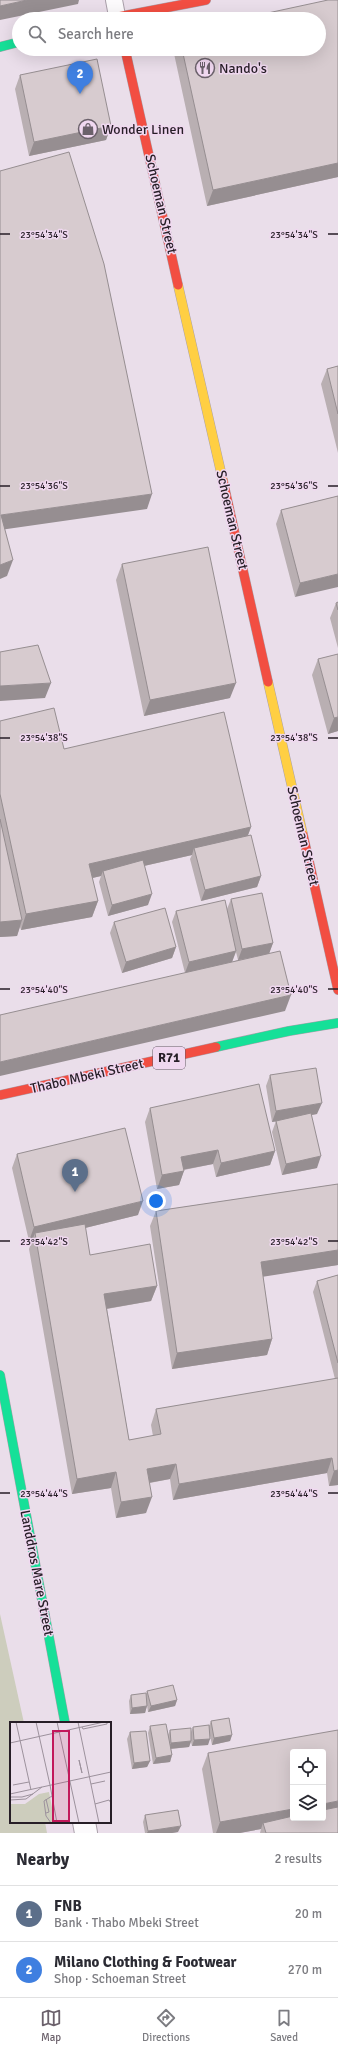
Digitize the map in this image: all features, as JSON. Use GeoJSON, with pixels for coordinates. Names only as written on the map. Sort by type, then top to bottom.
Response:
{"type":"FeatureCollection","features":[{"type":"Feature","properties":{"kind":"street"},"geometry":{"type":"LineString","coordinates":[[127,12],[206,0]]}},
{"type":"Feature","properties":{"kind":"street"},"geometry":{"type":"LineString","coordinates":[[0,47],[12,44]]}},
{"type":"Feature","properties":{"kind":"street","name":"Schoeman Street"},"geometry":{"type":"LineString","coordinates":[[127,56],[338,990]]}},
{"type":"Feature","properties":{"kind":"street","name":"Thabo Mbeki Street"},"geometry":{"type":"LineString","coordinates":[[0,1095],[289,1031],[338,1023]]}},
{"type":"Feature","properties":{"kind":"street","name":"Landdros Mare Street"},"geometry":{"type":"LineString","coordinates":[[0,1375],[65,1722]]}},
{"type":"Feature","properties":{"kind":"street"},"geometry":{"type":"LineString","coordinates":[[84,1823],[86,1833]]}},
{"type":"Feature","properties":{"kind":"green space"},"geometry":{"type":"Polygon","coordinates":[[[0,1614],[24,1722],[10,1722],[10,1823],[45,1823],[47,1833],[0,1833],[0,1614]]]}},
{"type":"Feature","properties":{"kind":"building"},"geometry":{"type":"Polygon","coordinates":[[[0,0],[27,0],[0,6],[0,0]]]}},
{"type":"Feature","properties":{"kind":"building"},"geometry":{"type":"Polygon","coordinates":[[[328,0],[338,0],[338,163],[213,190],[184,56],[326,56],[326,12],[272,12],[328,0]]]}},
{"type":"Feature","properties":{"kind":"building"},"geometry":{"type":"Polygon","coordinates":[[[97,59],[111,126],[34,142],[20,75],[97,59]]]}},
{"type":"Feature","properties":{"kind":"building"},"geometry":{"type":"Polygon","coordinates":[[[69,152],[104,264],[152,494],[1,515],[13,560],[0,565],[0,171],[69,152]]]}},
{"type":"Feature","properties":{"kind":"building"},"geometry":{"type":"Polygon","coordinates":[[[338,366],[338,414],[327,369],[338,366]]]}},
{"type":"Feature","properties":{"kind":"building"},"geometry":{"type":"Polygon","coordinates":[[[338,496],[338,574],[300,583],[281,510],[338,496]]]}},
{"type":"Feature","properties":{"kind":"building"},"geometry":{"type":"Polygon","coordinates":[[[208,547],[236,683],[150,700],[122,564],[208,547]]]}},
{"type":"Feature","properties":{"kind":"building"},"geometry":{"type":"Polygon","coordinates":[[[38,645],[51,683],[0,686],[0,652],[38,645]]]}},
{"type":"Feature","properties":{"kind":"building"},"geometry":{"type":"Polygon","coordinates":[[[338,654],[338,717],[334,718],[318,659],[338,654]]]}},
{"type":"Feature","properties":{"kind":"building"},"geometry":{"type":"Polygon","coordinates":[[[54,708],[64,749],[224,712],[251,827],[89,864],[98,901],[26,914],[0,794],[0,721],[54,708]]]}},
{"type":"Feature","properties":{"kind":"building"},"geometry":{"type":"Polygon","coordinates":[[[0,819],[22,920],[0,922],[0,819]]]}},
{"type":"Feature","properties":{"kind":"building"},"geometry":{"type":"Polygon","coordinates":[[[251,835],[261,876],[205,890],[194,848],[251,835]]]}},
{"type":"Feature","properties":{"kind":"building"},"geometry":{"type":"Polygon","coordinates":[[[143,860],[152,894],[112,905],[103,871],[143,860]]]}},
{"type":"Feature","properties":{"kind":"building"},"geometry":{"type":"Polygon","coordinates":[[[262,893],[273,943],[242,949],[231,899],[262,893]]]}},
{"type":"Feature","properties":{"kind":"building"},"geometry":{"type":"Polygon","coordinates":[[[225,900],[236,951],[189,962],[176,911],[225,900]]]}},
{"type":"Feature","properties":{"kind":"building"},"geometry":{"type":"Polygon","coordinates":[[[165,908],[176,947],[126,962],[114,922],[165,908]]]}},
{"type":"Feature","properties":{"kind":"building"},"geometry":{"type":"Polygon","coordinates":[[[280,951],[291,995],[0,1062],[0,1015],[280,951]]]}},
{"type":"Feature","properties":{"kind":"building"},"geometry":{"type":"Polygon","coordinates":[[[316,1068],[322,1103],[276,1111],[270,1075],[316,1068]]]}},
{"type":"Feature","properties":{"kind":"building"},"geometry":{"type":"Polygon","coordinates":[[[259,1084],[275,1151],[221,1163],[218,1150],[181,1157],[184,1171],[162,1175],[150,1108],[259,1084]]]}},
{"type":"Feature","properties":{"kind":"building"},"geometry":{"type":"Polygon","coordinates":[[[311,1113],[321,1156],[286,1164],[276,1121],[311,1113]]]}},
{"type":"Feature","properties":{"kind":"building"},"geometry":{"type":"Polygon","coordinates":[[[125,1128],[143,1201],[34,1227],[17,1154],[125,1128]]]}},
{"type":"Feature","properties":{"kind":"building"},"geometry":{"type":"Polygon","coordinates":[[[338,1184],[338,1250],[261,1262],[272,1339],[177,1353],[156,1211],[338,1184]]]}},
{"type":"Feature","properties":{"kind":"building"},"geometry":{"type":"Polygon","coordinates":[[[85,1224],[90,1255],[150,1244],[157,1286],[104,1294],[129,1440],[161,1434],[156,1409],[338,1378],[338,1470],[334,1471],[332,1458],[179,1484],[176,1464],[147,1469],[152,1497],[121,1502],[116,1472],[77,1479],[35,1233],[85,1224]]]}},
{"type":"Feature","properties":{"kind":"building"},"geometry":{"type":"Polygon","coordinates":[[[338,1275],[338,1363],[317,1281],[338,1275]]]}},
{"type":"Feature","properties":{"kind":"building"},"geometry":{"type":"Polygon","coordinates":[[[173,1685],[177,1700],[151,1706],[147,1691],[173,1685]]]}},
{"type":"Feature","properties":{"kind":"building"},"geometry":{"type":"Polygon","coordinates":[[[146,1693],[147,1706],[132,1708],[131,1695],[146,1693]]]}},
{"type":"Feature","properties":{"kind":"building"},"geometry":{"type":"Polygon","coordinates":[[[229,1718],[232,1735],[214,1738],[211,1721],[229,1718]]]}},
{"type":"Feature","properties":{"kind":"building"},"geometry":{"type":"Polygon","coordinates":[[[166,1724],[172,1755],[156,1758],[150,1726],[166,1724]]]}},
{"type":"Feature","properties":{"kind":"building"},"geometry":{"type":"Polygon","coordinates":[[[209,1725],[210,1739],[194,1740],[193,1727],[209,1725]]]}},
{"type":"Feature","properties":{"kind":"building"},"geometry":{"type":"Polygon","coordinates":[[[191,1728],[191,1741],[171,1743],[170,1730],[191,1728]]]}},
{"type":"Feature","properties":{"kind":"building"},"geometry":{"type":"Polygon","coordinates":[[[338,1730],[338,1801],[326,1803],[326,1749],[290,1749],[290,1810],[220,1822],[208,1753],[338,1730]]]}},
{"type":"Feature","properties":{"kind":"building"},"geometry":{"type":"Polygon","coordinates":[[[146,1731],[150,1761],[134,1763],[130,1732],[146,1731]]]}},
{"type":"Feature","properties":{"kind":"building"},"geometry":{"type":"Polygon","coordinates":[[[338,1807],[338,1833],[266,1833],[263,1823],[290,1817],[290,1821],[326,1821],[326,1809],[338,1807]]]}},
{"type":"Feature","properties":{"kind":"building"},"geometry":{"type":"Polygon","coordinates":[[[178,1810],[181,1826],[148,1831],[145,1815],[178,1810]]]}},
{"type":"Feature","properties":{"kind":"traffic: fast"},"geometry":{"type":"LineString","coordinates":[[0,47],[12,44]]}},
{"type":"Feature","properties":{"kind":"traffic: fast"},"geometry":{"type":"LineString","coordinates":[[216,1047],[289,1031],[338,1023]]}},
{"type":"Feature","properties":{"kind":"traffic: fast"},"geometry":{"type":"LineString","coordinates":[[0,1375],[65,1722]]}},
{"type":"Feature","properties":{"kind":"traffic: slow"},"geometry":{"type":"LineString","coordinates":[[178,285],[223,481]]}},
{"type":"Feature","properties":{"kind":"traffic: slow"},"geometry":{"type":"LineString","coordinates":[[268,682],[303,835]]}},
{"type":"Feature","properties":{"kind":"traffic: jam"},"geometry":{"type":"LineString","coordinates":[[143,12],[206,0]]}},
{"type":"Feature","properties":{"kind":"traffic: jam"},"geometry":{"type":"LineString","coordinates":[[127,56],[178,285]]}},
{"type":"Feature","properties":{"kind":"traffic: jam"},"geometry":{"type":"LineString","coordinates":[[223,481],[268,682]]}},
{"type":"Feature","properties":{"kind":"traffic: jam"},"geometry":{"type":"LineString","coordinates":[[303,835],[338,990]]}},
{"type":"Feature","properties":{"kind":"traffic: jam"},"geometry":{"type":"LineString","coordinates":[[0,1095],[216,1047]]}},
{"type":"Feature","properties":{"kind":"place","name":"Nando's"},"geometry":{"type":"Point","coordinates":[205,68]}},
{"type":"Feature","properties":{"kind":"place","name":"Milano Clothing & Footwear"},"geometry":{"type":"Point","coordinates":[80,94]}},
{"type":"Feature","properties":{"kind":"place","name":"Wonder Linen"},"geometry":{"type":"Point","coordinates":[88,129]}},
{"type":"Feature","properties":{"kind":"place","name":"FNB"},"geometry":{"type":"Point","coordinates":[75,1192]}}]}
